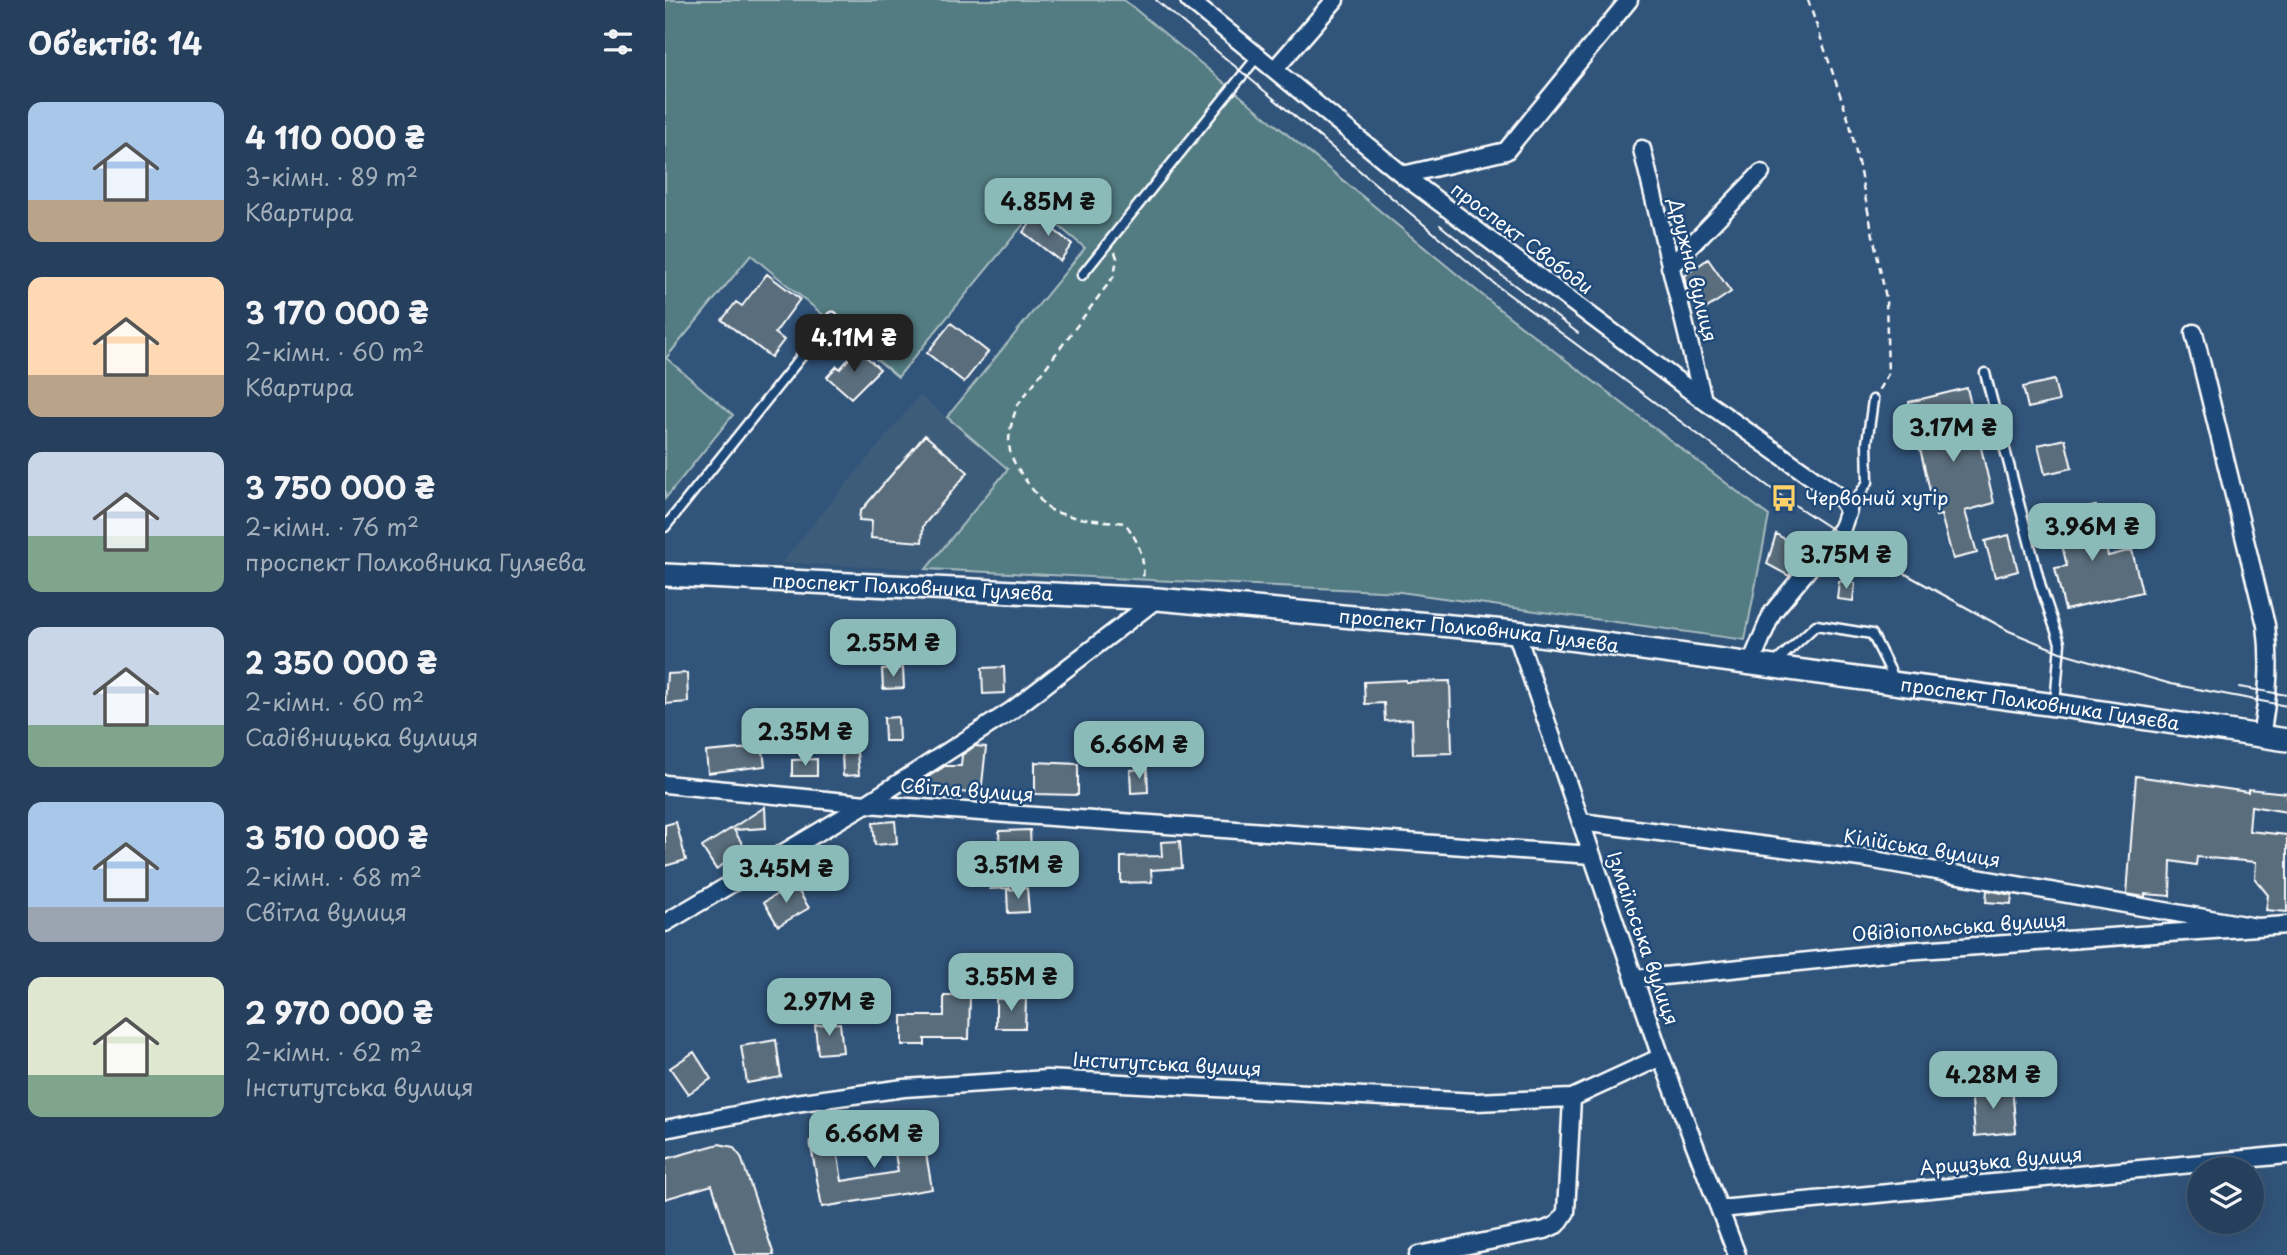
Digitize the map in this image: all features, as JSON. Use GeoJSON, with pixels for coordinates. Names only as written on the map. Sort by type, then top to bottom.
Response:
{"type":"FeatureCollection","features":[{"type":"Feature","properties":{"kind":"main road","name":"проспект Полковника Гуляєва"},"geometry":{"type":"LineString","coordinates":[[665,575],[1149,598],[1516,632],[2055,705],[2287,740]]}},
{"type":"Feature","properties":{"kind":"street","name":"проспект Свободи"},"geometry":{"type":"LineString","coordinates":[[1189,0],[1403,175],[1703,400],[1840,497],[1849,510]]}},
{"type":"Feature","properties":{"kind":"street"},"geometry":{"type":"LineString","coordinates":[[1275,69],[1335,0]]}},
{"type":"Feature","properties":{"kind":"street"},"geometry":{"type":"LineString","coordinates":[[1403,175],[1506,152],[1629,0]]}},
{"type":"Feature","properties":{"kind":"street","name":"Дружна вулиця"},"geometry":{"type":"LineString","coordinates":[[1642,149],[1703,400]]}},
{"type":"Feature","properties":{"kind":"street"},"geometry":{"type":"LineString","coordinates":[[1670,267],[1761,173]]}},
{"type":"Feature","properties":{"kind":"street"},"geometry":{"type":"LineString","coordinates":[[2194,333],[2266,625],[2270,653],[2269,693],[2262,736]]}},
{"type":"Feature","properties":{"kind":"street"},"geometry":{"type":"LineString","coordinates":[[1761,665],[1772,613],[1842,528],[1849,510]]}},
{"type":"Feature","properties":{"kind":"street"},"geometry":{"type":"LineString","coordinates":[[665,923],[866,804],[1011,711],[1149,598]]}},
{"type":"Feature","properties":{"kind":"street","name":"Ізмаїльська вулиця"},"geometry":{"type":"LineString","coordinates":[[1516,632],[1661,1057],[1737,1255]]}},
{"type":"Feature","properties":{"kind":"street","name":"Світла вулиця"},"geometry":{"type":"LineString","coordinates":[[665,784],[866,804],[1592,855]]}},
{"type":"Feature","properties":{"kind":"street","name":"Кілійська вулиця"},"geometry":{"type":"LineString","coordinates":[[1581,822],[1868,859],[2256,927]]}},
{"type":"Feature","properties":{"kind":"street","name":"Овідіопольська вулиця"},"geometry":{"type":"LineString","coordinates":[[1635,979],[1903,950],[2287,925]]}},
{"type":"Feature","properties":{"kind":"street","name":"Інститутська вулиця"},"geometry":{"type":"LineString","coordinates":[[665,1129],[795,1103],[890,1090],[1047,1079],[1476,1102],[1572,1097],[1661,1057]]}},
{"type":"Feature","properties":{"kind":"street"},"geometry":{"type":"LineString","coordinates":[[1418,1255],[1545,1230],[1558,1224],[1566,1212],[1572,1097]]}},
{"type":"Feature","properties":{"kind":"street","name":"Арцизька вулиця"},"geometry":{"type":"LineString","coordinates":[[1720,1209],[2287,1155]]}},
{"type":"Feature","properties":{"kind":"lane"},"geometry":{"type":"LineString","coordinates":[[1082,275],[1258,55]]}},
{"type":"Feature","properties":{"kind":"lane"},"geometry":{"type":"LineString","coordinates":[[665,527],[833,317]]}},
{"type":"Feature","properties":{"kind":"lane"},"geometry":{"type":"LineString","coordinates":[[1985,373],[2042,587],[2060,643],[2055,705]]}},
{"type":"Feature","properties":{"kind":"lane"},"geometry":{"type":"LineString","coordinates":[[1849,510],[1868,482],[1867,443],[1873,400]]}},
{"type":"Feature","properties":{"kind":"lane"},"geometry":{"type":"LineString","coordinates":[[1761,665],[1816,625],[1872,634],[1896,683]]}},
{"type":"Feature","properties":{"kind":"path"},"geometry":{"type":"LineString","coordinates":[[1808,0],[1850,124],[1886,298],[1888,374],[1873,400]]}},
{"type":"Feature","properties":{"kind":"path"},"geometry":{"type":"LineString","coordinates":[[1111,239],[1117,258],[1114,276],[1017,406],[1009,430],[1009,449],[1018,470],[1048,509],[1069,516],[1125,523],[1139,543],[1149,598]]}},
{"type":"Feature","properties":{"kind":"shaded area"},"geometry":{"type":"Polygon","coordinates":[[[920,395],[1008,469],[926,569],[781,563],[920,395]]]}},
{"type":"Feature","properties":{"kind":"green space"},"geometry":{"type":"Polygon","coordinates":[[[665,0],[1124,0],[1498,308],[1769,516],[1745,640],[1400,592],[926,569],[1008,469],[947,417],[1085,248],[1037,208],[898,377],[751,255],[666,358],[733,415],[665,499],[665,0]]]}},
{"type":"Feature","properties":{"kind":"building"},"geometry":{"type":"Polygon","coordinates":[[[1036,216],[1072,244],[1060,261],[1023,232],[1036,216]]]}},
{"type":"Feature","properties":{"kind":"building"},"geometry":{"type":"Polygon","coordinates":[[[1708,259],[1731,292],[1701,312],[1688,292],[1684,276],[1708,259]]]}},
{"type":"Feature","properties":{"kind":"building"},"geometry":{"type":"Polygon","coordinates":[[[767,274],[800,299],[775,333],[784,340],[771,357],[722,320],[736,302],[742,306],[767,274]]]}},
{"type":"Feature","properties":{"kind":"building"},"geometry":{"type":"Polygon","coordinates":[[[951,323],[988,352],[964,382],[927,353],[951,323]]]}},
{"type":"Feature","properties":{"kind":"building"},"geometry":{"type":"Polygon","coordinates":[[[857,349],[880,369],[851,398],[827,377],[837,366],[840,369],[857,349]]]}},
{"type":"Feature","properties":{"kind":"building"},"geometry":{"type":"Polygon","coordinates":[[[2054,380],[2059,401],[2028,408],[2023,387],[2054,380]]]}},
{"type":"Feature","properties":{"kind":"building"},"geometry":{"type":"Polygon","coordinates":[[[1967,388],[1994,503],[1965,511],[1977,553],[1953,559],[1941,515],[1936,516],[1909,402],[1967,388]]]}},
{"type":"Feature","properties":{"kind":"building"},"geometry":{"type":"Polygon","coordinates":[[[925,435],[968,472],[923,526],[922,542],[871,538],[872,521],[859,520],[860,512],[925,435]]]}},
{"type":"Feature","properties":{"kind":"building"},"geometry":{"type":"Polygon","coordinates":[[[2065,439],[2072,468],[2045,474],[2038,445],[2065,439]]]}},
{"type":"Feature","properties":{"kind":"building"},"geometry":{"type":"Polygon","coordinates":[[[2096,506],[2108,556],[2132,550],[2142,592],[2065,610],[2055,568],[2067,566],[2055,515],[2096,506]]]}},
{"type":"Feature","properties":{"kind":"building"},"geometry":{"type":"Polygon","coordinates":[[[1776,534],[1804,550],[1789,576],[1767,564],[1776,534]]]}},
{"type":"Feature","properties":{"kind":"building"},"geometry":{"type":"Polygon","coordinates":[[[2009,535],[2018,571],[1995,577],[1985,541],[2009,535]]]}},
{"type":"Feature","properties":{"kind":"building"},"geometry":{"type":"Polygon","coordinates":[[[1839,581],[1855,583],[1853,601],[1837,599],[1839,581]]]}},
{"type":"Feature","properties":{"kind":"building"},"geometry":{"type":"Polygon","coordinates":[[[1004,667],[1005,693],[983,694],[982,668],[1004,667]]]}},
{"type":"Feature","properties":{"kind":"building"},"geometry":{"type":"Polygon","coordinates":[[[903,668],[904,688],[883,689],[882,669],[903,668]]]}},
{"type":"Feature","properties":{"kind":"building"},"geometry":{"type":"Polygon","coordinates":[[[687,673],[688,702],[665,704],[667,674],[687,673]]]}},
{"type":"Feature","properties":{"kind":"building"},"geometry":{"type":"Polygon","coordinates":[[[1450,681],[1452,753],[1413,754],[1412,719],[1385,721],[1384,703],[1365,704],[1364,682],[1450,681]]]}},
{"type":"Feature","properties":{"kind":"building"},"geometry":{"type":"Polygon","coordinates":[[[898,717],[899,741],[885,741],[884,718],[898,717]]]}},
{"type":"Feature","properties":{"kind":"building"},"geometry":{"type":"Polygon","coordinates":[[[762,743],[765,766],[708,773],[706,752],[750,748],[750,744],[762,743]]]}},
{"type":"Feature","properties":{"kind":"building"},"geometry":{"type":"Polygon","coordinates":[[[975,746],[986,747],[981,794],[949,791],[949,794],[928,794],[928,777],[945,766],[961,766],[962,755],[975,746]]]}},
{"type":"Feature","properties":{"kind":"building"},"geometry":{"type":"Polygon","coordinates":[[[857,752],[859,775],[843,776],[842,753],[857,752]]]}},
{"type":"Feature","properties":{"kind":"building"},"geometry":{"type":"Polygon","coordinates":[[[817,759],[817,776],[792,776],[792,760],[817,759]]]}},
{"type":"Feature","properties":{"kind":"building"},"geometry":{"type":"Polygon","coordinates":[[[1035,762],[1078,764],[1078,795],[1035,794],[1035,762]]]}},
{"type":"Feature","properties":{"kind":"building"},"geometry":{"type":"Polygon","coordinates":[[[1147,769],[1148,792],[1131,793],[1130,770],[1147,769]]]}},
{"type":"Feature","properties":{"kind":"building"},"geometry":{"type":"Polygon","coordinates":[[[2136,776],[2248,792],[2248,789],[2287,793],[2287,812],[2251,806],[2249,831],[2287,835],[2287,912],[2266,910],[2268,895],[2255,879],[2256,862],[2197,857],[2196,865],[2171,861],[2170,896],[2145,894],[2145,897],[2127,894],[2136,776]]]}},
{"type":"Feature","properties":{"kind":"building"},"geometry":{"type":"Polygon","coordinates":[[[765,807],[766,828],[734,830],[746,850],[716,869],[702,847],[765,807]]]}},
{"type":"Feature","properties":{"kind":"building"},"geometry":{"type":"Polygon","coordinates":[[[895,821],[897,843],[875,845],[873,823],[895,821]]]}},
{"type":"Feature","properties":{"kind":"building"},"geometry":{"type":"Polygon","coordinates":[[[676,822],[686,860],[665,866],[665,825],[676,822]]]}},
{"type":"Feature","properties":{"kind":"building"},"geometry":{"type":"Polygon","coordinates":[[[1030,830],[1031,850],[1000,851],[999,831],[1030,830]]]}},
{"type":"Feature","properties":{"kind":"building"},"geometry":{"type":"Polygon","coordinates":[[[1180,841],[1182,868],[1151,870],[1152,882],[1121,883],[1121,857],[1162,856],[1161,842],[1180,841]]]}},
{"type":"Feature","properties":{"kind":"building"},"geometry":{"type":"Polygon","coordinates":[[[1009,865],[1010,888],[990,889],[989,866],[1009,865]]]}},
{"type":"Feature","properties":{"kind":"building"},"geometry":{"type":"Polygon","coordinates":[[[794,884],[809,908],[778,926],[764,902],[794,884]]]}},
{"type":"Feature","properties":{"kind":"building"},"geometry":{"type":"Polygon","coordinates":[[[1027,888],[1029,912],[1008,913],[1007,890],[1027,888]]]}},
{"type":"Feature","properties":{"kind":"building"},"geometry":{"type":"Polygon","coordinates":[[[1987,890],[2012,895],[2011,904],[1986,902],[1987,890]]]}},
{"type":"Feature","properties":{"kind":"building"},"geometry":{"type":"Polygon","coordinates":[[[944,996],[970,996],[969,1039],[925,1039],[925,1045],[902,1045],[902,1016],[944,1016],[944,996]]]}},
{"type":"Feature","properties":{"kind":"building"},"geometry":{"type":"Polygon","coordinates":[[[996,999],[1026,999],[1025,1028],[996,1028],[996,999]]]}},
{"type":"Feature","properties":{"kind":"building"},"geometry":{"type":"Polygon","coordinates":[[[840,1023],[843,1052],[818,1054],[815,1025],[840,1023]]]}},
{"type":"Feature","properties":{"kind":"building"},"geometry":{"type":"Polygon","coordinates":[[[776,1040],[781,1077],[747,1083],[741,1046],[776,1040]]]}},
{"type":"Feature","properties":{"kind":"building"},"geometry":{"type":"Polygon","coordinates":[[[694,1052],[711,1079],[688,1094],[670,1068],[694,1052]]]}},
{"type":"Feature","properties":{"kind":"building"},"geometry":{"type":"Polygon","coordinates":[[[2012,1086],[2016,1132],[1975,1136],[1971,1089],[2012,1086]]]}},
{"type":"Feature","properties":{"kind":"building"},"geometry":{"type":"Polygon","coordinates":[[[921,1123],[932,1189],[822,1207],[810,1141],[835,1137],[842,1181],[898,1172],[891,1128],[921,1123]]]}},
{"type":"Feature","properties":{"kind":"building"},"geometry":{"type":"Polygon","coordinates":[[[719,1144],[733,1147],[741,1157],[774,1255],[735,1255],[712,1185],[665,1199],[665,1159],[719,1144]]]}},
{"type":"Feature","properties":{"kind":"tram line"},"geometry":{"type":"LineString","coordinates":[[1156,0],[1496,285],[1784,498],[1873,556],[2009,631],[2060,652],[2171,684],[2287,706]]}},
{"type":"Feature","properties":{"kind":"tram line"},"geometry":{"type":"LineString","coordinates":[[1440,225],[1578,333]]}},
{"type":"Feature","properties":{"kind":"tram line"},"geometry":{"type":"LineString","coordinates":[[2239,687],[2287,695]]}},
{"type":"Feature","properties":{"kind":"place","name":"Червоний хутір"},"geometry":{"type":"Point","coordinates":[1784,498]}}]}
